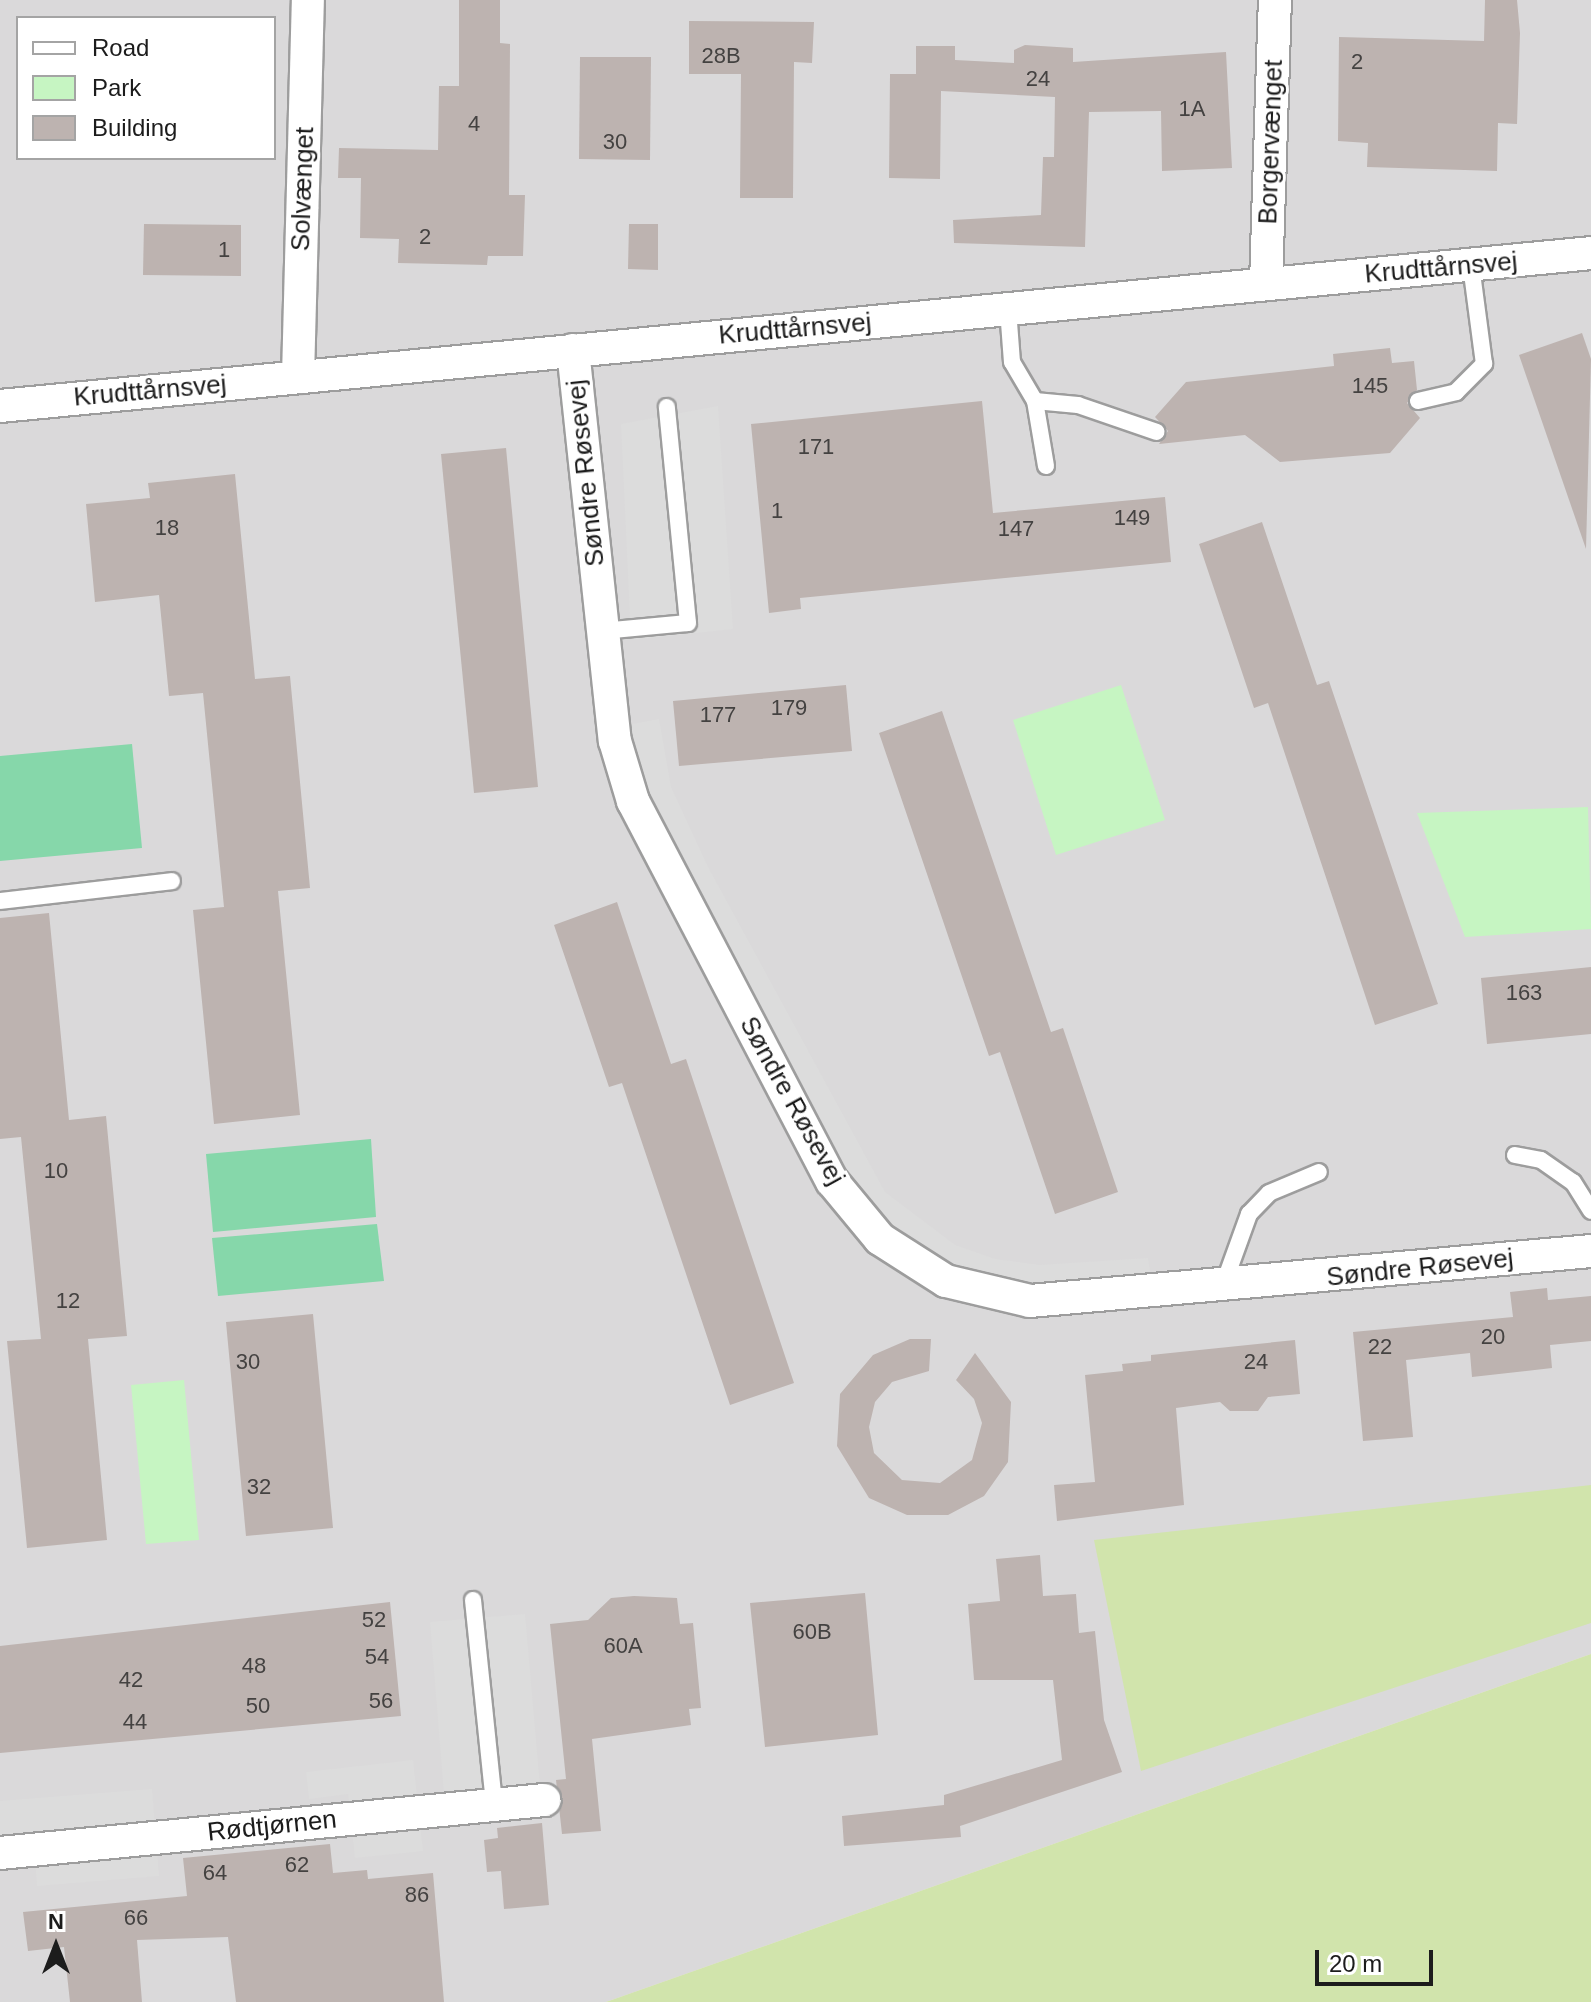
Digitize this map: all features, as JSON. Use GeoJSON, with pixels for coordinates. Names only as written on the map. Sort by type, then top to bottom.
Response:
{"type":"FeatureCollection","features":[{"type":"Feature","properties":{"kind":"street","name":"Solvænget"},"geometry":{"type":"LineString","coordinates":[[298,377],[308,0]]}},
{"type":"Feature","properties":{"kind":"street","name":"Borgervænget"},"geometry":{"type":"LineString","coordinates":[[1266,284],[1275,0]]}},
{"type":"Feature","properties":{"kind":"street","name":"Krudttårnsvej"},"geometry":{"type":"LineString","coordinates":[[0,406],[1591,253]]}},
{"type":"Feature","properties":{"kind":"street","name":"Søndre Røsevej"},"geometry":{"type":"LineString","coordinates":[[573,350],[615,741],[633,801],[832,1181],[880,1239],[946,1281],[1030,1301],[1223,1287],[1591,1251]]}},
{"type":"Feature","properties":{"kind":"street","name":"Rødtjørnen"},"geometry":{"type":"LineString","coordinates":[[0,1853],[544,1800]]}},
{"type":"Feature","properties":{"kind":"lane"},"geometry":{"type":"LineString","coordinates":[[1418,401],[1456,392],[1484,364],[1471,265]]}},
{"type":"Feature","properties":{"kind":"lane"},"geometry":{"type":"LineString","coordinates":[[1008,309],[1012,362],[1035,401],[1046,466]]}},
{"type":"Feature","properties":{"kind":"lane"},"geometry":{"type":"LineString","coordinates":[[1035,401],[1078,405],[1157,432]]}},
{"type":"Feature","properties":{"kind":"lane"},"geometry":{"type":"LineString","coordinates":[[602,631],[688,623],[667,407]]}},
{"type":"Feature","properties":{"kind":"lane"},"geometry":{"type":"LineString","coordinates":[[0,901],[172,881]]}},
{"type":"Feature","properties":{"kind":"lane"},"geometry":{"type":"LineString","coordinates":[[1515,1155],[1541,1160],[1573,1182],[1591,1211]]}},
{"type":"Feature","properties":{"kind":"lane"},"geometry":{"type":"LineString","coordinates":[[1223,1287],[1249,1214],[1269,1193],[1319,1172]]}},
{"type":"Feature","properties":{"kind":"lane"},"geometry":{"type":"LineString","coordinates":[[473,1600],[494,1804]]}},
{"type":"Feature","properties":{"kind":"shaded area"},"geometry":{"type":"Polygon","coordinates":[[[0,0],[1591,0],[1591,1654],[606,2002],[0,2002],[0,0]]]}},
{"type":"Feature","properties":{"kind":"shaded area"},"geometry":{"type":"Polygon","coordinates":[[[718,406],[733,629],[631,640],[621,424],[718,406]]]}},
{"type":"Feature","properties":{"kind":"shaded area"},"geometry":{"type":"Polygon","coordinates":[[[659,719],[671,787],[708,867],[885,1192],[955,1245],[995,1259],[1040,1265],[1148,1258],[1154,1296],[1001,1303],[828,1188],[606,729],[659,719]]]}},
{"type":"Feature","properties":{"kind":"shaded area"},"geometry":{"type":"Polygon","coordinates":[[[525,1614],[540,1786],[444,1794],[430,1622],[525,1614]]]}},
{"type":"Feature","properties":{"kind":"shaded area"},"geometry":{"type":"Polygon","coordinates":[[[413,1760],[423,1851],[355,1858],[348,1794],[309,1799],[306,1772],[413,1760]]]}},
{"type":"Feature","properties":{"kind":"shaded area"},"geometry":{"type":"Polygon","coordinates":[[[152,1789],[159,1876],[37,1886],[33,1833],[0,1835],[0,1801],[152,1789]]]}},
{"type":"Feature","properties":{"kind":"green space"},"geometry":{"type":"Polygon","coordinates":[[[1121,685],[1165,820],[1056,855],[1013,720],[1121,685]]]}},
{"type":"Feature","properties":{"kind":"green space"},"geometry":{"type":"Polygon","coordinates":[[[132,744],[142,848],[0,861],[0,756],[132,744]]]}},
{"type":"Feature","properties":{"kind":"green space"},"geometry":{"type":"Polygon","coordinates":[[[1588,807],[1591,929],[1465,937],[1417,813],[1588,807]]]}},
{"type":"Feature","properties":{"kind":"green space"},"geometry":{"type":"Polygon","coordinates":[[[371,1139],[376,1217],[213,1232],[206,1154],[371,1139]]]}},
{"type":"Feature","properties":{"kind":"green space"},"geometry":{"type":"Polygon","coordinates":[[[377,1224],[384,1281],[218,1296],[212,1238],[377,1224]]]}},
{"type":"Feature","properties":{"kind":"green space"},"geometry":{"type":"Polygon","coordinates":[[[184,1380],[199,1540],[146,1544],[131,1385],[184,1380]]]}},
{"type":"Feature","properties":{"kind":"green space"},"geometry":{"type":"Polygon","coordinates":[[[1591,1485],[1591,1623],[1141,1771],[1094,1540],[1591,1485]]]}},
{"type":"Feature","properties":{"kind":"green space"},"geometry":{"type":"Polygon","coordinates":[[[1591,1654],[1591,2002],[606,2002],[1591,1654]]]}},
{"type":"Feature","properties":{"kind":"building"},"geometry":{"type":"Polygon","coordinates":[[[459,0],[500,0],[500,43],[510,44],[509,195],[525,195],[523,256],[488,256],[487,265],[398,263],[399,239],[360,238],[361,178],[338,178],[339,148],[438,150],[439,86],[459,86],[459,0]]]}},
{"type":"Feature","properties":{"kind":"building"},"geometry":{"type":"Polygon","coordinates":[[[1485,0],[1517,0],[1520,33],[1517,124],[1498,123],[1497,171],[1367,167],[1368,143],[1338,141],[1339,37],[1484,41],[1485,0]]]}},
{"type":"Feature","properties":{"kind":"building"},"geometry":{"type":"Polygon","coordinates":[[[689,21],[814,22],[812,63],[794,62],[793,198],[740,198],[741,74],[689,74],[689,21]]]}},
{"type":"Feature","properties":{"kind":"building"},"geometry":{"type":"Polygon","coordinates":[[[1025,45],[1073,48],[1073,62],[1226,52],[1232,168],[1162,171],[1161,111],[1089,112],[1085,247],[954,243],[953,220],[1041,215],[1043,157],[1054,157],[1055,97],[941,91],[940,179],[889,178],[890,74],[916,74],[916,46],[955,46],[955,60],[1014,63],[1014,50],[1025,45]]]}},
{"type":"Feature","properties":{"kind":"building"},"geometry":{"type":"Polygon","coordinates":[[[580,57],[651,57],[650,160],[579,159],[580,57]]]}},
{"type":"Feature","properties":{"kind":"building"},"geometry":{"type":"Polygon","coordinates":[[[144,224],[241,225],[241,276],[143,275],[144,224]]]}},
{"type":"Feature","properties":{"kind":"building"},"geometry":{"type":"Polygon","coordinates":[[[629,224],[658,224],[658,270],[628,269],[629,224]]]}},
{"type":"Feature","properties":{"kind":"building"},"geometry":{"type":"Polygon","coordinates":[[[1582,333],[1591,359],[1586,549],[1519,355],[1582,333]]]}},
{"type":"Feature","properties":{"kind":"building"},"geometry":{"type":"Polygon","coordinates":[[[1390,348],[1392,363],[1414,361],[1417,390],[1407,403],[1420,418],[1390,453],[1280,462],[1245,435],[1159,444],[1168,431],[1155,417],[1186,382],[1334,366],[1333,354],[1390,348]]]}},
{"type":"Feature","properties":{"kind":"building"},"geometry":{"type":"Polygon","coordinates":[[[982,401],[993,513],[1165,497],[1171,562],[800,598],[801,609],[769,613],[751,424],[982,401]]]}},
{"type":"Feature","properties":{"kind":"building"},"geometry":{"type":"Polygon","coordinates":[[[506,448],[538,787],[474,793],[441,454],[506,448]]]}},
{"type":"Feature","properties":{"kind":"building"},"geometry":{"type":"Polygon","coordinates":[[[235,474],[255,679],[290,676],[310,888],[278,891],[300,1115],[214,1124],[193,910],[224,907],[203,693],[169,696],[159,595],[95,602],[86,504],[150,498],[148,483],[235,474]]]}},
{"type":"Feature","properties":{"kind":"building"},"geometry":{"type":"Polygon","coordinates":[[[1262,522],[1317,685],[1329,681],[1438,1004],[1375,1025],[1268,703],[1254,708],[1199,544],[1262,522]]]}},
{"type":"Feature","properties":{"kind":"building"},"geometry":{"type":"Polygon","coordinates":[[[846,685],[852,751],[679,766],[673,701],[846,685]]]}},
{"type":"Feature","properties":{"kind":"building"},"geometry":{"type":"Polygon","coordinates":[[[942,711],[1051,1032],[1063,1028],[1118,1192],[1055,1214],[1000,1052],[989,1056],[879,733],[942,711]]]}},
{"type":"Feature","properties":{"kind":"building"},"geometry":{"type":"Polygon","coordinates":[[[617,902],[671,1064],[686,1059],[794,1383],[730,1405],[622,1083],[609,1087],[554,925],[617,902]]]}},
{"type":"Feature","properties":{"kind":"building"},"geometry":{"type":"Polygon","coordinates":[[[49,913],[69,1120],[106,1116],[127,1336],[88,1339],[107,1540],[27,1548],[7,1341],[41,1339],[21,1137],[0,1139],[0,918],[49,913]]]}},
{"type":"Feature","properties":{"kind":"building"},"geometry":{"type":"Polygon","coordinates":[[[1591,967],[1591,1034],[1487,1044],[1481,978],[1591,967]]]}},
{"type":"Feature","properties":{"kind":"building"},"geometry":{"type":"Polygon","coordinates":[[[1547,1288],[1548,1300],[1591,1296],[1591,1341],[1550,1345],[1552,1368],[1472,1377],[1470,1353],[1406,1360],[1413,1437],[1363,1441],[1353,1332],[1513,1317],[1510,1292],[1547,1288]]]}},
{"type":"Feature","properties":{"kind":"building"},"geometry":{"type":"Polygon","coordinates":[[[313,1314],[333,1528],[246,1536],[226,1322],[313,1314]]]}},
{"type":"Feature","properties":{"kind":"building"},"geometry":{"type":"Polygon","coordinates":[[[910,1339],[931,1339],[929,1371],[892,1382],[875,1402],[869,1427],[874,1453],[902,1480],[940,1483],[972,1460],[982,1423],[974,1399],[956,1380],[975,1353],[1011,1402],[1008,1462],[984,1496],[948,1515],[907,1515],[869,1498],[837,1446],[840,1394],[873,1355],[910,1339]]]}},
{"type":"Feature","properties":{"kind":"building"},"geometry":{"type":"Polygon","coordinates":[[[1295,1340],[1300,1394],[1268,1397],[1258,1411],[1230,1411],[1220,1402],[1176,1408],[1184,1505],[1057,1521],[1054,1485],[1095,1482],[1085,1375],[1123,1371],[1122,1364],[1151,1361],[1151,1355],[1295,1340]]]}},
{"type":"Feature","properties":{"kind":"building"},"geometry":{"type":"Polygon","coordinates":[[[1040,1555],[1043,1596],[1076,1594],[1079,1633],[1095,1631],[1104,1720],[1122,1772],[960,1826],[961,1837],[844,1846],[842,1816],[944,1805],[944,1795],[1062,1760],[1053,1680],[974,1680],[968,1604],[1000,1601],[996,1559],[1040,1555]]]}},
{"type":"Feature","properties":{"kind":"building"},"geometry":{"type":"Polygon","coordinates":[[[865,1593],[878,1735],[765,1747],[750,1603],[865,1593]]]}},
{"type":"Feature","properties":{"kind":"building"},"geometry":{"type":"Polygon","coordinates":[[[611,1598],[677,1598],[680,1624],[693,1623],[701,1708],[689,1709],[691,1725],[592,1739],[601,1831],[562,1834],[556,1780],[566,1779],[550,1624],[588,1620],[611,1598]]]}},
{"type":"Feature","properties":{"kind":"building"},"geometry":{"type":"Polygon","coordinates":[[[390,1602],[401,1716],[0,1753],[0,1646],[390,1602]]]}},
{"type":"Feature","properties":{"kind":"building"},"geometry":{"type":"Polygon","coordinates":[[[542,1823],[549,1905],[504,1909],[501,1871],[487,1872],[484,1840],[498,1838],[497,1828],[542,1823]]]}},
{"type":"Feature","properties":{"kind":"building"},"geometry":{"type":"Polygon","coordinates":[[[330,1844],[333,1873],[367,1870],[368,1879],[433,1873],[444,2002],[236,2002],[228,1937],[137,1940],[142,2002],[70,2002],[64,1947],[28,1951],[23,1912],[187,1896],[183,1858],[330,1844]]]}}]}
